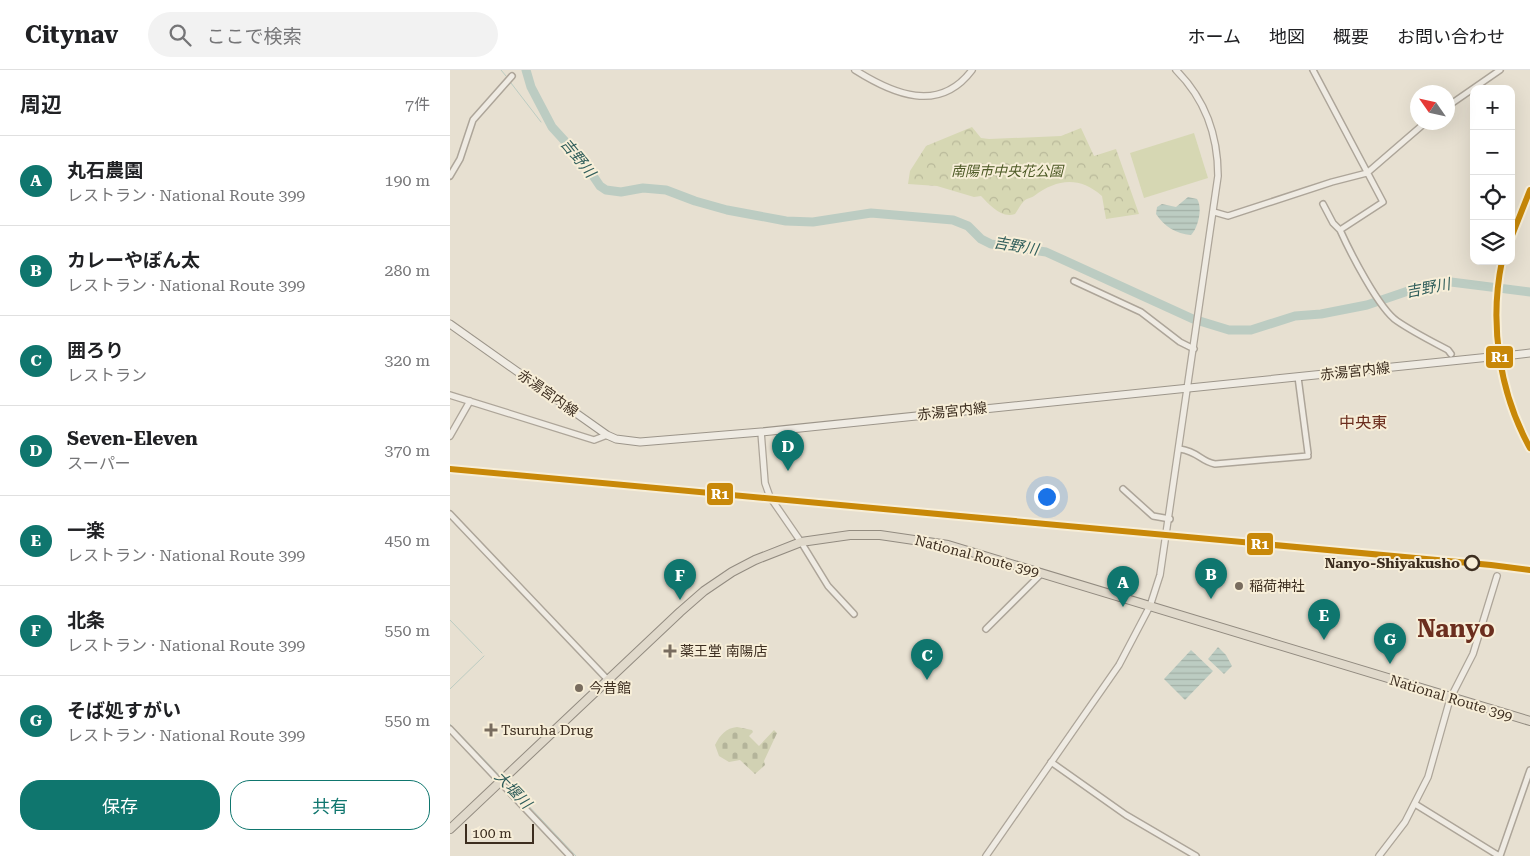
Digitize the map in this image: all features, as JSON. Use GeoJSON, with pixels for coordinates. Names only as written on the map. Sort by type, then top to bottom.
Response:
{"type":"FeatureCollection","features":[{"type":"Feature","properties":{"kind":"highway","name":"National Route 399"},"geometry":{"type":"LineString","coordinates":[[450,829],[704,591],[755,560],[802,542],[865,534],[909,538],[948,545],[1450,699],[1530,721]]}},
{"type":"Feature","properties":{"kind":"main road","name":"赤湯宮内線"},"geometry":{"type":"LineString","coordinates":[[450,324],[607,435],[616,439],[640,442],[761,432],[1490,357]]}},
{"type":"Feature","properties":{"kind":"main road"},"geometry":{"type":"LineString","coordinates":[[1513,355],[1530,353]]}},
{"type":"Feature","properties":{"kind":"street"},"geometry":{"type":"LineString","coordinates":[[856,70],[892,89],[916,97],[944,92],[957,86],[972,70]]}},
{"type":"Feature","properties":{"kind":"street"},"geometry":{"type":"LineString","coordinates":[[986,856],[1119,665],[1133,642],[1150,606],[1160,575],[1170,519],[1218,176],[1216,141],[1201,103],[1189,83],[1176,70]]}},
{"type":"Feature","properties":{"kind":"street"},"geometry":{"type":"LineString","coordinates":[[1313,70],[1383,202],[1340,230]]}},
{"type":"Feature","properties":{"kind":"street"},"geometry":{"type":"LineString","coordinates":[[1455,101],[1500,70]]}},
{"type":"Feature","properties":{"kind":"street"},"geometry":{"type":"LineString","coordinates":[[450,176],[460,159],[473,120],[512,76]]}},
{"type":"Feature","properties":{"kind":"street"},"geometry":{"type":"LineString","coordinates":[[1214,212],[1228,216],[1332,182],[1367,173],[1417,130]]}},
{"type":"Feature","properties":{"kind":"street"},"geometry":{"type":"LineString","coordinates":[[1323,204],[1333,224],[1340,230],[1367,282],[1396,321],[1448,350],[1451,354]]}},
{"type":"Feature","properties":{"kind":"street"},"geometry":{"type":"LineString","coordinates":[[1074,281],[1141,312],[1180,342],[1194,349]]}},
{"type":"Feature","properties":{"kind":"street"},"geometry":{"type":"LineString","coordinates":[[1180,449],[1196,452],[1207,462],[1216,464],[1308,454],[1298,377]]}},
{"type":"Feature","properties":{"kind":"street"},"geometry":{"type":"LineString","coordinates":[[450,395],[594,440],[607,435]]}},
{"type":"Feature","properties":{"kind":"street"},"geometry":{"type":"LineString","coordinates":[[450,436],[470,402]]}},
{"type":"Feature","properties":{"kind":"street"},"geometry":{"type":"LineString","coordinates":[[761,432],[765,483],[770,497],[802,542],[828,586],[854,614]]}},
{"type":"Feature","properties":{"kind":"street"},"geometry":{"type":"LineString","coordinates":[[1123,489],[1153,516],[1170,519]]}},
{"type":"Feature","properties":{"kind":"street"},"geometry":{"type":"LineString","coordinates":[[450,514],[608,680]]}},
{"type":"Feature","properties":{"kind":"street"},"geometry":{"type":"LineString","coordinates":[[986,629],[1042,573]]}},
{"type":"Feature","properties":{"kind":"street"},"geometry":{"type":"LineString","coordinates":[[1379,856],[1415,804],[1428,777],[1450,699],[1473,654],[1497,576]]}},
{"type":"Feature","properties":{"kind":"street"},"geometry":{"type":"LineString","coordinates":[[450,729],[570,856]]}},
{"type":"Feature","properties":{"kind":"street"},"geometry":{"type":"LineString","coordinates":[[1051,762],[1126,815],[1196,856]]}},
{"type":"Feature","properties":{"kind":"street"},"geometry":{"type":"LineString","coordinates":[[1415,804],[1499,856],[1530,770]]}},
{"type":"Feature","properties":{"kind":"green space","name":"南陽市中央花公園"},"geometry":{"type":"Polygon","coordinates":[[[972,127],[981,138],[989,139],[1061,136],[1081,128],[1094,156],[1116,149],[1139,214],[1106,219],[1102,196],[1085,185],[1076,183],[1068,182],[1051,186],[1025,200],[1015,214],[1010,215],[1000,213],[981,196],[974,197],[937,186],[908,184],[910,171],[926,146],[972,127]]]}},
{"type":"Feature","properties":{"kind":"green space"},"geometry":{"type":"Polygon","coordinates":[[[1194,133],[1208,178],[1144,198],[1130,153],[1194,133]]]}},
{"type":"Feature","properties":{"kind":"green space"},"geometry":{"type":"Polygon","coordinates":[[[737,727],[752,730],[753,732],[749,736],[759,746],[774,730],[777,733],[764,761],[765,765],[755,774],[740,760],[729,762],[719,756],[715,745],[717,741],[727,730],[737,727]]]}},
{"type":"Feature","properties":{"kind":"shaded area"},"geometry":{"type":"Polygon","coordinates":[[[1188,197],[1197,199],[1200,207],[1198,223],[1191,235],[1171,229],[1156,214],[1157,207],[1162,204],[1176,207],[1188,197]]]}},
{"type":"Feature","properties":{"kind":"shaded area"},"geometry":{"type":"Polygon","coordinates":[[[1218,647],[1226,655],[1232,666],[1224,674],[1208,659],[1218,647]]]}},
{"type":"Feature","properties":{"kind":"shaded area"},"geometry":{"type":"Polygon","coordinates":[[[1191,650],[1213,671],[1185,700],[1164,679],[1191,650]]]}},
{"type":"Feature","properties":{"kind":"waterway"},"geometry":{"type":"LineString","coordinates":[[501,70],[506,76]]}},
{"type":"Feature","properties":{"kind":"waterway","name":"吉野川"},"geometry":{"type":"LineString","coordinates":[[526,70],[531,87],[552,127],[583,161],[600,186],[606,190],[621,192],[643,188],[666,190],[727,210],[786,221],[813,222],[871,213],[953,220],[968,226],[981,239],[991,244],[1046,252],[1193,319],[1229,330],[1251,330],[1295,316],[1321,314],[1367,305],[1411,290],[1451,282],[1530,292]]}},
{"type":"Feature","properties":{"kind":"waterway"},"geometry":{"type":"LineString","coordinates":[[511,83],[541,122]]}},
{"type":"Feature","properties":{"kind":"waterway","name":"大堰川"},"geometry":{"type":"LineString","coordinates":[[450,620],[482,653]]}},
{"type":"Feature","properties":{"kind":"waterway","name":"大堰川"},"geometry":{"type":"LineString","coordinates":[[450,689],[484,656]]}},
{"type":"Feature","properties":{"kind":"waterway","name":"大堰川"},"geometry":{"type":"LineString","coordinates":[[450,724],[501,777]]}},
{"type":"Feature","properties":{"kind":"waterway","name":"大堰川"},"geometry":{"type":"LineString","coordinates":[[506,782],[576,856]]}},
{"type":"Feature","properties":{"kind":"tunnel"},"geometry":{"type":"LineString","coordinates":[[1490,357],[1513,355]]}},
{"type":"Feature","properties":{"kind":"transit line","name":"R1"},"geometry":{"type":"LineString","coordinates":[[1515,228],[1530,190]]}},
{"type":"Feature","properties":{"kind":"transit line","name":"R1"},"geometry":{"type":"LineString","coordinates":[[1501,265],[1497,308],[1497,333],[1500,357],[1504,381],[1511,404],[1530,448]]}},
{"type":"Feature","properties":{"kind":"transit line","name":"R1"},"geometry":{"type":"LineString","coordinates":[[450,469],[1530,570]]}},
{"type":"Feature","properties":{"kind":"place","name":"Seven-Eleven"},"geometry":{"type":"Point","coordinates":[788,471]}},
{"type":"Feature","properties":{"kind":"place","name":"Nanyo-Shiyakusho"},"geometry":{"type":"Point","coordinates":[1472,563]}},
{"type":"Feature","properties":{"kind":"place","name":"稲荷神社"},"geometry":{"type":"Point","coordinates":[1239,586]}},
{"type":"Feature","properties":{"kind":"place","name":"カレーやぽん太"},"geometry":{"type":"Point","coordinates":[1211,599]}},
{"type":"Feature","properties":{"kind":"place","name":"北条"},"geometry":{"type":"Point","coordinates":[680,600]}},
{"type":"Feature","properties":{"kind":"place","name":"丸石農園"},"geometry":{"type":"Point","coordinates":[1123,607]}},
{"type":"Feature","properties":{"kind":"place","name":"一楽"},"geometry":{"type":"Point","coordinates":[1324,640]}},
{"type":"Feature","properties":{"kind":"place","name":"薬王堂 南陽店"},"geometry":{"type":"Point","coordinates":[670,651]}},
{"type":"Feature","properties":{"kind":"place","name":"そば処すがい"},"geometry":{"type":"Point","coordinates":[1390,664]}},
{"type":"Feature","properties":{"kind":"place","name":"囲ろり"},"geometry":{"type":"Point","coordinates":[927,680]}},
{"type":"Feature","properties":{"kind":"place","name":"今昔館"},"geometry":{"type":"Point","coordinates":[579,688]}},
{"type":"Feature","properties":{"kind":"place","name":"Tsuruha Drug"},"geometry":{"type":"Point","coordinates":[491,730]}},
{"type":"Feature","properties":{"kind":"district","name":"中央東"},"geometry":{"type":"Point","coordinates":[1363,422]}},
{"type":"Feature","properties":{"kind":"district","name":"Nanyo"},"geometry":{"type":"Point","coordinates":[1456,629]}}]}
